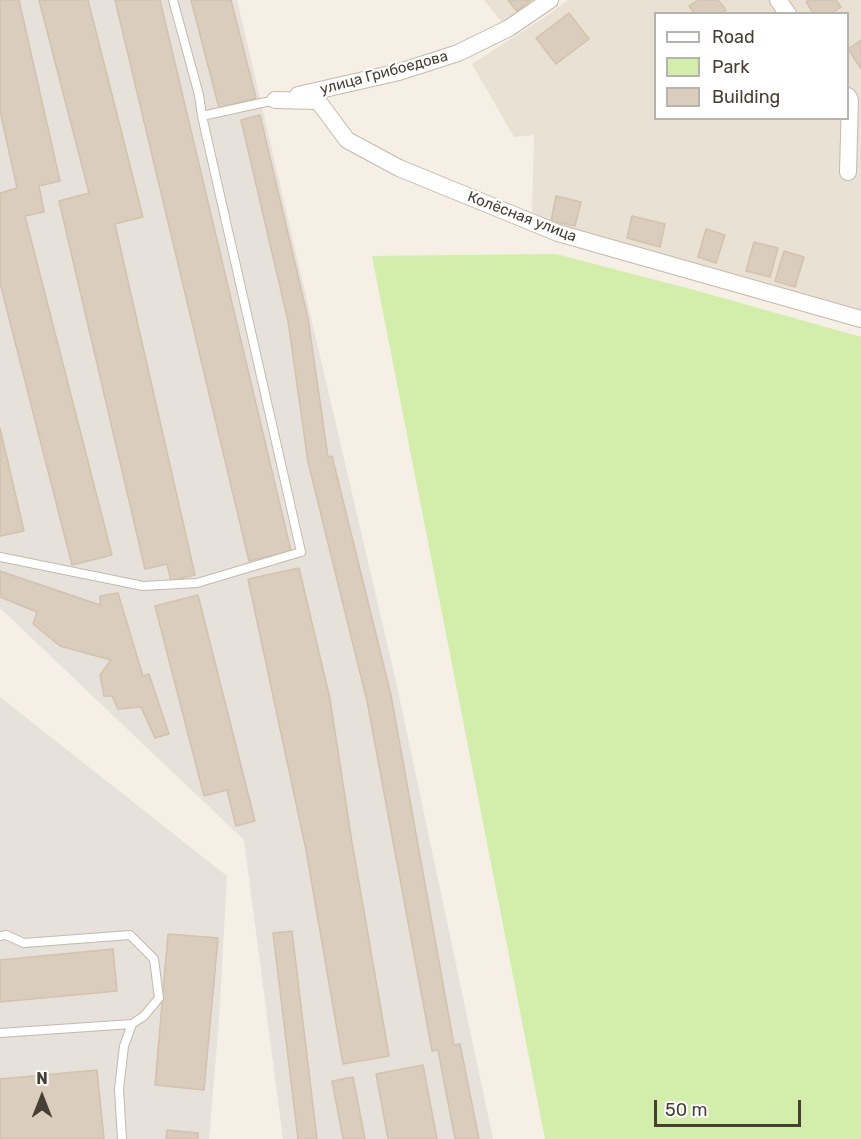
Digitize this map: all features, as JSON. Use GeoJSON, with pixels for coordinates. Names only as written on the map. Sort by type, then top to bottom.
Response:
{"type":"FeatureCollection","features":[{"type":"Feature","properties":{"kind":"street","name":"улица Грибоедова"},"geometry":{"type":"LineString","coordinates":[[275,100],[399,72],[458,53],[509,28],[550,0]]}},
{"type":"Feature","properties":{"kind":"street"},"geometry":{"type":"LineString","coordinates":[[848,172],[849,98]]}},
{"type":"Feature","properties":{"kind":"street","name":"Колёсная улица"},"geometry":{"type":"LineString","coordinates":[[275,100],[318,101],[347,140],[399,168],[558,233],[861,319]]}},
{"type":"Feature","properties":{"kind":"lane"},"geometry":{"type":"LineString","coordinates":[[0,557],[142,586],[197,583],[302,552],[199,96],[172,0]]}},
{"type":"Feature","properties":{"kind":"lane"},"geometry":{"type":"LineString","coordinates":[[202,116],[275,100]]}},
{"type":"Feature","properties":{"kind":"lane"},"geometry":{"type":"LineString","coordinates":[[0,936],[6,935],[24,943],[130,935],[154,959],[159,998],[144,1016],[132,1024],[0,1033]]}},
{"type":"Feature","properties":{"kind":"lane"},"geometry":{"type":"LineString","coordinates":[[122,1139],[118,1089],[124,1046],[132,1024]]}},
{"type":"Feature","properties":{"kind":"shaded area"},"geometry":{"type":"Polygon","coordinates":[[[0,0],[237,0],[397,686],[493,1139],[283,1139],[244,840],[0,608],[0,0]]]}},
{"type":"Feature","properties":{"kind":"shaded area"},"geometry":{"type":"Polygon","coordinates":[[[484,0],[543,0],[504,25],[484,0]]]}},
{"type":"Feature","properties":{"kind":"shaded area"},"geometry":{"type":"Polygon","coordinates":[[[568,0],[861,0],[861,311],[545,222],[532,211],[534,135],[514,137],[472,64],[568,0]]]}},
{"type":"Feature","properties":{"kind":"shaded area"},"geometry":{"type":"Polygon","coordinates":[[[0,697],[227,876],[219,1020],[209,1139],[0,1139],[0,697]]]}},
{"type":"Feature","properties":{"kind":"green space"},"geometry":{"type":"Polygon","coordinates":[[[556,254],[861,337],[861,1139],[545,1139],[372,256],[556,254]]]}},
{"type":"Feature","properties":{"kind":"building"},"geometry":{"type":"Polygon","coordinates":[[[0,0],[19,0],[60,181],[39,186],[44,212],[25,216],[112,555],[72,565],[0,283],[0,193],[17,188],[0,111],[0,0]]]}},
{"type":"Feature","properties":{"kind":"building"},"geometry":{"type":"Polygon","coordinates":[[[39,0],[88,0],[143,217],[115,224],[195,575],[171,581],[167,564],[145,569],[59,201],[89,193],[39,0]]]}},
{"type":"Feature","properties":{"kind":"building"},"geometry":{"type":"Polygon","coordinates":[[[115,0],[160,0],[291,551],[249,561],[115,0]]]}},
{"type":"Feature","properties":{"kind":"building"},"geometry":{"type":"Polygon","coordinates":[[[191,0],[231,0],[256,98],[219,108],[191,0]]]}},
{"type":"Feature","properties":{"kind":"building"},"geometry":{"type":"Polygon","coordinates":[[[508,0],[531,0],[517,11],[508,0]]]}},
{"type":"Feature","properties":{"kind":"building"},"geometry":{"type":"Polygon","coordinates":[[[698,0],[718,0],[726,10],[724,12],[694,12],[689,6],[698,0]]]}},
{"type":"Feature","properties":{"kind":"building"},"geometry":{"type":"Polygon","coordinates":[[[836,0],[841,7],[834,12],[813,12],[806,2],[836,0]]]}},
{"type":"Feature","properties":{"kind":"building"},"geometry":{"type":"Polygon","coordinates":[[[569,13],[589,39],[556,64],[536,38],[569,13]]]}},
{"type":"Feature","properties":{"kind":"building"},"geometry":{"type":"Polygon","coordinates":[[[861,40],[861,69],[849,51],[861,40]]]}},
{"type":"Feature","properties":{"kind":"building"},"geometry":{"type":"Polygon","coordinates":[[[260,115],[308,318],[328,457],[332,456],[391,695],[454,1045],[460,1044],[479,1139],[455,1139],[438,1050],[432,1051],[367,701],[308,462],[288,321],[241,120],[260,115]]]}},
{"type":"Feature","properties":{"kind":"building"},"geometry":{"type":"Polygon","coordinates":[[[556,196],[581,202],[575,226],[551,221],[556,196]]]}},
{"type":"Feature","properties":{"kind":"building"},"geometry":{"type":"Polygon","coordinates":[[[632,216],[665,224],[660,247],[627,238],[632,216]]]}},
{"type":"Feature","properties":{"kind":"building"},"geometry":{"type":"Polygon","coordinates":[[[706,229],[725,235],[716,263],[698,257],[706,229]]]}},
{"type":"Feature","properties":{"kind":"building"},"geometry":{"type":"Polygon","coordinates":[[[754,242],[778,248],[770,277],[746,271],[754,242]]]}},
{"type":"Feature","properties":{"kind":"building"},"geometry":{"type":"Polygon","coordinates":[[[784,251],[804,257],[795,287],[775,281],[784,251]]]}},
{"type":"Feature","properties":{"kind":"building"},"geometry":{"type":"Polygon","coordinates":[[[0,428],[24,531],[0,536],[0,428]]]}},
{"type":"Feature","properties":{"kind":"building"},"geometry":{"type":"Polygon","coordinates":[[[299,568],[330,699],[389,1056],[343,1064],[306,850],[248,579],[299,568]]]}},
{"type":"Feature","properties":{"kind":"building"},"geometry":{"type":"Polygon","coordinates":[[[0,571],[100,605],[100,596],[118,593],[143,676],[149,674],[169,734],[155,738],[141,707],[118,709],[112,696],[104,696],[100,675],[111,660],[60,646],[33,624],[37,612],[0,597],[0,571]]]}},
{"type":"Feature","properties":{"kind":"building"},"geometry":{"type":"Polygon","coordinates":[[[198,595],[255,821],[236,826],[227,790],[204,796],[155,606],[198,595]]]}},
{"type":"Feature","properties":{"kind":"building"},"geometry":{"type":"Polygon","coordinates":[[[292,931],[317,1139],[298,1139],[273,933],[292,931]]]}},
{"type":"Feature","properties":{"kind":"building"},"geometry":{"type":"Polygon","coordinates":[[[168,934],[218,938],[204,1090],[155,1085],[168,934]]]}},
{"type":"Feature","properties":{"kind":"building"},"geometry":{"type":"Polygon","coordinates":[[[113,949],[117,991],[0,1002],[0,960],[113,949]]]}},
{"type":"Feature","properties":{"kind":"building"},"geometry":{"type":"Polygon","coordinates":[[[423,1065],[437,1139],[388,1139],[376,1074],[423,1065]]]}},
{"type":"Feature","properties":{"kind":"building"},"geometry":{"type":"Polygon","coordinates":[[[97,1070],[104,1139],[0,1139],[0,1079],[97,1070]]]}},
{"type":"Feature","properties":{"kind":"building"},"geometry":{"type":"Polygon","coordinates":[[[353,1077],[365,1139],[343,1139],[332,1081],[353,1077]]]}},
{"type":"Feature","properties":{"kind":"building"},"geometry":{"type":"Polygon","coordinates":[[[167,1130],[198,1133],[198,1139],[166,1139],[167,1130]]]}}]}
